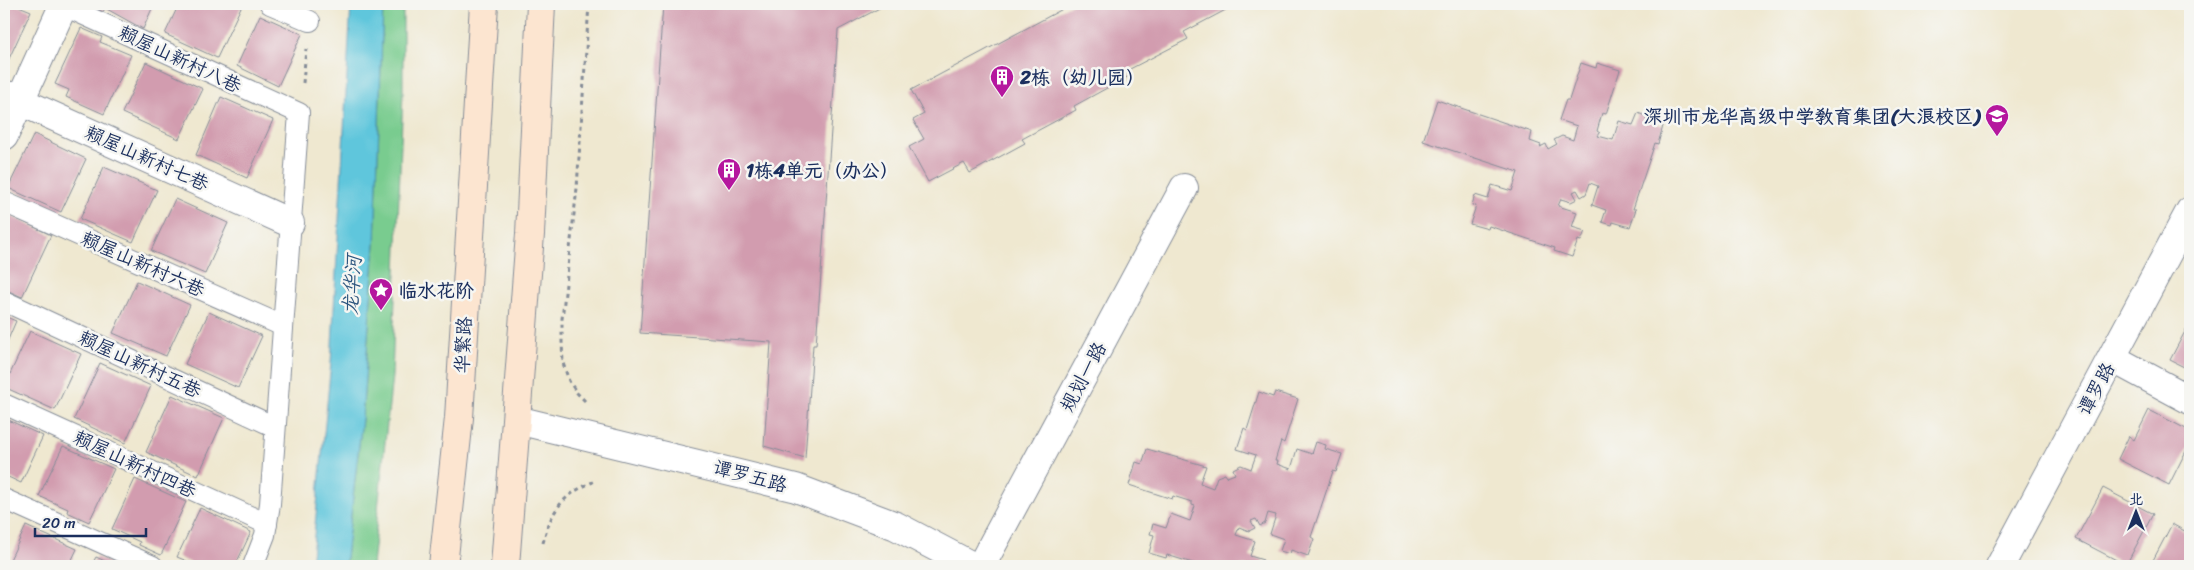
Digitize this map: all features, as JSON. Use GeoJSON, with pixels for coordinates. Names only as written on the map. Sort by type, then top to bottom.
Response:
{"type":"FeatureCollection","features":[{"type":"Feature","properties":{"kind":"main road","name":"华繁路"},"geometry":{"type":"LineString","coordinates":[[443,566],[459,418],[484,4]]}},
{"type":"Feature","properties":{"kind":"main road"},"geometry":{"type":"LineString","coordinates":[[505,566],[530,234],[540,4]]}},
{"type":"Feature","properties":{"kind":"street"},"geometry":{"type":"LineString","coordinates":[[4,136],[12,97],[63,4]]}},
{"type":"Feature","properties":{"kind":"street","name":"赖屋山新村七巷"},"geometry":{"type":"LineString","coordinates":[[12,97],[290,223]]}},
{"type":"Feature","properties":{"kind":"street","name":"规划一路"},"geometry":{"type":"LineString","coordinates":[[981,566],[1184,188]]}},
{"type":"Feature","properties":{"kind":"street","name":"谭罗路"},"geometry":{"type":"LineString","coordinates":[[2000,566],[2190,211]]}},
{"type":"Feature","properties":{"kind":"street"},"geometry":{"type":"LineString","coordinates":[[2112,358],[2190,400]]}},
{"type":"Feature","properties":{"kind":"street","name":"谭罗五路"},"geometry":{"type":"LineString","coordinates":[[517,420],[796,488],[896,526],[972,566]]}},
{"type":"Feature","properties":{"kind":"lane","name":"赖屋山新村八巷"},"geometry":{"type":"LineString","coordinates":[[63,4],[299,114]]}},
{"type":"Feature","properties":{"kind":"lane"},"geometry":{"type":"LineString","coordinates":[[270,4],[310,21]]}},
{"type":"Feature","properties":{"kind":"lane"},"geometry":{"type":"LineString","coordinates":[[253,566],[265,535],[270,504],[299,114]]}},
{"type":"Feature","properties":{"kind":"lane","name":"赖屋山新村六巷"},"geometry":{"type":"LineString","coordinates":[[4,202],[283,326]]}},
{"type":"Feature","properties":{"kind":"lane","name":"赖屋山新村五巷"},"geometry":{"type":"LineString","coordinates":[[4,301],[275,427]]}},
{"type":"Feature","properties":{"kind":"lane","name":"赖屋山新村四巷"},"geometry":{"type":"LineString","coordinates":[[4,404],[267,524]]}},
{"type":"Feature","properties":{"kind":"lane"},"geometry":{"type":"LineString","coordinates":[[4,499],[153,566]]}},
{"type":"Feature","properties":{"kind":"path"},"geometry":{"type":"LineString","coordinates":[[589,4],[577,188],[562,319],[562,342],[563,363],[569,381],[577,393],[589,404]]}},
{"type":"Feature","properties":{"kind":"path"},"geometry":{"type":"LineString","coordinates":[[299,114],[310,21]]}},
{"type":"Feature","properties":{"kind":"path"},"geometry":{"type":"LineString","coordinates":[[542,550],[550,521],[561,501],[576,489],[593,482]]}},
{"type":"Feature","properties":{"kind":"green space"},"geometry":{"type":"Polygon","coordinates":[[[383,4],[403,4],[403,92],[392,376],[372,566],[345,566],[362,419],[375,244],[383,4]]]}},
{"type":"Feature","properties":{"kind":"water","name":"龙华河"},"geometry":{"type":"Polygon","coordinates":[[[351,4],[383,4],[375,244],[362,419],[345,566],[311,566],[331,363],[351,4]]]}},
{"type":"Feature","properties":{"kind":"building"},"geometry":{"type":"Polygon","coordinates":[[[4,4],[14,4],[31,11],[7,63],[4,61],[4,4]]]}},
{"type":"Feature","properties":{"kind":"building"},"geometry":{"type":"Polygon","coordinates":[[[92,4],[154,4],[143,29],[105,8],[103,12],[91,6],[92,4]]]}},
{"type":"Feature","properties":{"kind":"building"},"geometry":{"type":"Polygon","coordinates":[[[179,4],[234,4],[241,7],[217,58],[165,34],[179,4]]]}},
{"type":"Feature","properties":{"kind":"building"},"geometry":{"type":"Polygon","coordinates":[[[663,4],[887,4],[838,30],[816,345],[813,345],[805,458],[764,446],[771,342],[640,333],[663,4]]]}},
{"type":"Feature","properties":{"kind":"building","name":"2栋（幼儿园）"},"geometry":{"type":"Polygon","coordinates":[[[1072,4],[1237,4],[1184,32],[1188,39],[1126,71],[1129,76],[1074,106],[1076,110],[1022,139],[1025,143],[970,173],[964,163],[928,182],[909,147],[924,139],[913,120],[924,114],[911,90],[1072,4]]]}},
{"type":"Feature","properties":{"kind":"building"},"geometry":{"type":"Polygon","coordinates":[[[260,15],[302,34],[278,86],[237,66],[260,15]]]}},
{"type":"Feature","properties":{"kind":"building"},"geometry":{"type":"Polygon","coordinates":[[[81,28],[102,37],[100,42],[131,55],[104,114],[66,97],[69,90],[55,84],[81,28]]]}},
{"type":"Feature","properties":{"kind":"building"},"geometry":{"type":"Polygon","coordinates":[[[146,62],[203,89],[179,139],[122,113],[146,62]]]}},
{"type":"Feature","properties":{"kind":"building"},"geometry":{"type":"Polygon","coordinates":[[[1581,63],[1596,68],[1597,63],[1620,70],[1606,114],[1602,113],[1597,131],[1600,133],[1598,136],[1613,140],[1619,121],[1633,125],[1638,113],[1648,117],[1646,120],[1663,126],[1658,144],[1655,143],[1633,209],[1636,209],[1630,227],[1613,222],[1612,225],[1602,222],[1606,210],[1592,205],[1598,186],[1590,183],[1586,194],[1581,197],[1577,190],[1573,192],[1577,199],[1571,202],[1561,199],[1558,206],[1577,212],[1572,227],[1585,231],[1581,241],[1578,240],[1572,257],[1554,251],[1555,248],[1489,226],[1488,229],[1470,224],[1476,206],[1472,205],[1475,195],[1488,199],[1492,185],[1512,191],[1518,172],[1423,141],[1437,100],[1532,132],[1530,141],[1541,145],[1540,147],[1546,144],[1548,149],[1557,144],[1554,140],[1562,136],[1573,140],[1577,126],[1559,120],[1566,100],[1569,100],[1581,63]]]}},
{"type":"Feature","properties":{"kind":"building"},"geometry":{"type":"Polygon","coordinates":[[[221,97],[273,120],[247,178],[196,155],[221,97]]]}},
{"type":"Feature","properties":{"kind":"building"},"geometry":{"type":"Polygon","coordinates":[[[34,134],[86,159],[61,212],[8,188],[34,134]]]}},
{"type":"Feature","properties":{"kind":"building"},"geometry":{"type":"Polygon","coordinates":[[[104,167],[157,190],[133,242],[80,219],[104,167]]]}},
{"type":"Feature","properties":{"kind":"building"},"geometry":{"type":"Polygon","coordinates":[[[175,199],[228,223],[205,274],[151,251],[175,199]]]}},
{"type":"Feature","properties":{"kind":"building"},"geometry":{"type":"Polygon","coordinates":[[[4,213],[51,235],[22,297],[4,289],[4,213]]]}},
{"type":"Feature","properties":{"kind":"building"},"geometry":{"type":"Polygon","coordinates":[[[137,281],[190,305],[166,356],[113,333],[137,281]]]}},
{"type":"Feature","properties":{"kind":"building"},"geometry":{"type":"Polygon","coordinates":[[[209,312],[262,336],[238,388],[185,364],[209,312]]]}},
{"type":"Feature","properties":{"kind":"building"},"geometry":{"type":"Polygon","coordinates":[[[4,316],[16,321],[4,349],[4,316]]]}},
{"type":"Feature","properties":{"kind":"building"},"geometry":{"type":"Polygon","coordinates":[[[2190,322],[2190,370],[2170,360],[2190,322]]]}},
{"type":"Feature","properties":{"kind":"building"},"geometry":{"type":"Polygon","coordinates":[[[30,331],[81,354],[55,410],[4,387],[30,331]]]}},
{"type":"Feature","properties":{"kind":"building"},"geometry":{"type":"Polygon","coordinates":[[[100,363],[151,386],[125,443],[74,419],[100,363]]]}},
{"type":"Feature","properties":{"kind":"building"},"geometry":{"type":"Polygon","coordinates":[[[1259,392],[1273,397],[1275,392],[1298,399],[1284,443],[1281,441],[1275,461],[1278,461],[1277,464],[1291,469],[1297,449],[1312,454],[1316,442],[1326,445],[1325,449],[1342,454],[1336,472],[1333,471],[1311,537],[1314,539],[1308,556],[1291,550],[1290,554],[1280,551],[1284,539],[1270,534],[1276,515],[1268,513],[1265,523],[1260,526],[1256,519],[1251,521],[1255,528],[1249,531],[1239,527],[1236,535],[1255,541],[1250,556],[1263,560],[1261,566],[1202,566],[1167,555],[1166,558],[1149,553],[1154,535],[1150,534],[1153,524],[1166,528],[1171,514],[1190,521],[1195,506],[1192,505],[1192,502],[1173,496],[1172,499],[1129,485],[1136,462],[1142,464],[1147,449],[1206,466],[1200,483],[1213,488],[1217,477],[1225,474],[1227,477],[1235,474],[1233,469],[1241,465],[1251,469],[1256,455],[1237,449],[1244,428],[1247,430],[1259,392]]]}},
{"type":"Feature","properties":{"kind":"building"},"geometry":{"type":"Polygon","coordinates":[[[172,395],[224,418],[198,476],[146,452],[172,395]]]}},
{"type":"Feature","properties":{"kind":"building"},"geometry":{"type":"Polygon","coordinates":[[[2149,410],[2190,431],[2190,443],[2169,485],[2118,459],[2129,436],[2134,440],[2149,410]]]}},
{"type":"Feature","properties":{"kind":"building"},"geometry":{"type":"Polygon","coordinates":[[[4,418],[43,436],[21,483],[4,475],[4,418]]]}},
{"type":"Feature","properties":{"kind":"building"},"geometry":{"type":"Polygon","coordinates":[[[63,446],[114,469],[89,522],[67,512],[68,509],[39,496],[63,446]]]}},
{"type":"Feature","properties":{"kind":"building"},"geometry":{"type":"Polygon","coordinates":[[[135,479],[186,502],[161,555],[139,545],[140,542],[112,529],[135,479]]]}},
{"type":"Feature","properties":{"kind":"building"},"geometry":{"type":"Polygon","coordinates":[[[2103,488],[2153,514],[2126,565],[2076,539],[2103,488]]]}},
{"type":"Feature","properties":{"kind":"building"},"geometry":{"type":"Polygon","coordinates":[[[200,508],[251,532],[235,566],[199,566],[177,557],[200,508]]]}},
{"type":"Feature","properties":{"kind":"building"},"geometry":{"type":"Polygon","coordinates":[[[2172,524],[2190,534],[2190,566],[2150,566],[2172,524]]]}},
{"type":"Feature","properties":{"kind":"building"},"geometry":{"type":"Polygon","coordinates":[[[26,526],[77,549],[69,566],[7,566],[26,526]]]}},
{"type":"Feature","properties":{"kind":"building"},"geometry":{"type":"Polygon","coordinates":[[[96,557],[116,566],[91,566],[96,557]]]}},
{"type":"Feature","properties":{"kind":"place","name":"2栋（幼儿园）"},"geometry":{"type":"Point","coordinates":[1002,98]}},
{"type":"Feature","properties":{"kind":"place","name":"深圳市龙华高级中学教育集团(大浪校区)"},"geometry":{"type":"Point","coordinates":[1997,137]}},
{"type":"Feature","properties":{"kind":"place","name":"1栋4单元（办公）"},"geometry":{"type":"Point","coordinates":[729,191]}},
{"type":"Feature","properties":{"kind":"place","name":"临水花阶"},"geometry":{"type":"Point","coordinates":[381,311]}}]}
